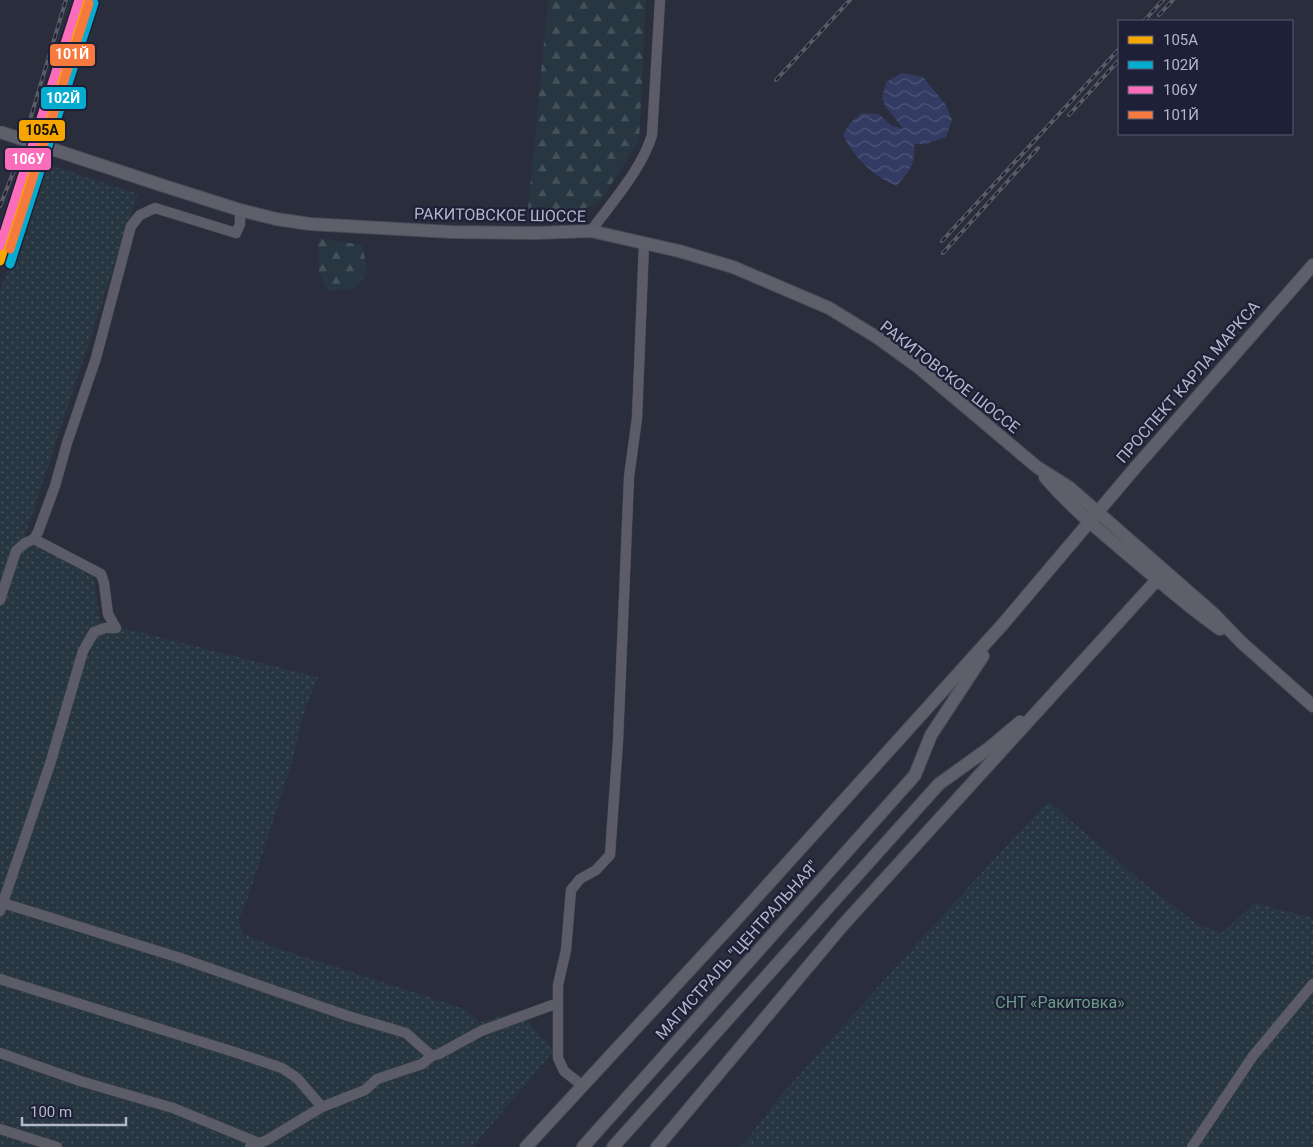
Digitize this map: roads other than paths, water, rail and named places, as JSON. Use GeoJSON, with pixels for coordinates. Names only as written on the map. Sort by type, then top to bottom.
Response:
{"type":"FeatureCollection","features":[{"type":"Feature","properties":{"kind":"main road","name":"РАКИТОВСКОЕ ШОССЕ"},"geometry":{"type":"LineString","coordinates":[[0,132],[240,210],[276,219],[310,224],[375,229],[536,234],[591,231],[679,251],[733,267],[829,308],[878,338],[918,367],[1037,467],[1070,488],[1098,512],[1212,623],[1241,642],[1313,706]]}},
{"type":"Feature","properties":{"kind":"main road","name":"ПРОСПЕКТ КАРЛА МАРКСА"},"geometry":{"type":"LineString","coordinates":[[1003,624],[1173,424],[1313,265]]}},
{"type":"Feature","properties":{"kind":"main road","name":"РАКИТОВСКОЕ ШОССЕ"},"geometry":{"type":"LineString","coordinates":[[1037,467],[1062,496],[1090,522],[1161,575]]}},
{"type":"Feature","properties":{"kind":"main road"},"geometry":{"type":"LineString","coordinates":[[657,1147],[843,925],[1066,682],[1161,575]]}},
{"type":"Feature","properties":{"kind":"main road"},"geometry":{"type":"LineString","coordinates":[[526,1147],[735,921],[1003,624]]}},
{"type":"Feature","properties":{"kind":"main road","name":"МАГИСТРАЛЬ \"ЦЕНТРАЛЬНАЯ\""},"geometry":{"type":"LineString","coordinates":[[583,1147],[915,775],[931,735],[1003,624]]}},
{"type":"Feature","properties":{"kind":"main road"},"geometry":{"type":"LineString","coordinates":[[612,1147],[939,784],[989,748],[1066,682]]}},
{"type":"Feature","properties":{"kind":"street"},"geometry":{"type":"LineString","coordinates":[[591,231],[630,177],[648,148],[652,135],[660,0]]}},
{"type":"Feature","properties":{"kind":"street"},"geometry":{"type":"LineString","coordinates":[[0,600],[16,551],[25,543],[34,540],[55,486],[96,358],[131,226],[140,215],[155,208],[236,233],[240,224],[240,210]]}},
{"type":"Feature","properties":{"kind":"street"},"geometry":{"type":"LineString","coordinates":[[583,1086],[564,1071],[558,1058],[558,985],[566,950],[570,890],[580,879],[596,870],[610,856],[618,741],[629,477],[637,418],[644,244]]}},
{"type":"Feature","properties":{"kind":"street"},"geometry":{"type":"LineString","coordinates":[[34,540],[101,574],[108,614],[116,628],[105,628],[94,632],[83,651],[50,764],[2,907],[177,957],[348,1016],[406,1033],[432,1056]]}},
{"type":"Feature","properties":{"kind":"street"},"geometry":{"type":"LineString","coordinates":[[0,979],[282,1068],[297,1078],[322,1107]]}},
{"type":"Feature","properties":{"kind":"street"},"geometry":{"type":"LineString","coordinates":[[1192,1147],[1253,1056],[1313,984]]}},
{"type":"Feature","properties":{"kind":"street"},"geometry":{"type":"LineString","coordinates":[[0,1053],[80,1081],[173,1108],[254,1145],[268,1140],[322,1107],[365,1090],[377,1079],[422,1064],[432,1056],[481,1031],[558,1003]]}},
{"type":"Feature","properties":{"kind":"street"},"geometry":{"type":"LineString","coordinates":[[0,1129],[57,1147]]}},
{"type":"Feature","properties":{"kind":"water"},"geometry":{"type":"Polygon","coordinates":[[[902,73],[923,77],[946,105],[952,120],[946,137],[926,144],[914,144],[914,157],[911,167],[896,186],[879,177],[865,165],[847,143],[843,135],[850,123],[862,113],[879,114],[891,125],[903,129],[886,107],[882,98],[886,82],[902,73]]]}},
{"type":"Feature","properties":{"kind":"railway"},"geometry":{"type":"LineString","coordinates":[[0,206],[17,163],[66,0]]}},
{"type":"Feature","properties":{"kind":"railway"},"geometry":{"type":"LineString","coordinates":[[776,80],[850,0]]}},
{"type":"Feature","properties":{"kind":"railway"},"geometry":{"type":"LineString","coordinates":[[1145,20],[1163,0]]}},
{"type":"Feature","properties":{"kind":"railway"},"geometry":{"type":"LineString","coordinates":[[1159,15],[1173,0]]}},
{"type":"Feature","properties":{"kind":"railway"},"geometry":{"type":"LineString","coordinates":[[942,241],[1118,50]]}},
{"type":"Feature","properties":{"kind":"railway"},"geometry":{"type":"LineString","coordinates":[[1069,115],[1118,61]]}},
{"type":"Feature","properties":{"kind":"railway"},"geometry":{"type":"LineString","coordinates":[[943,253],[1038,148]]}},
{"type":"Feature","properties":{"kind":"park label","name":"СНТ «Ракитовка»"},"geometry":{"type":"Point","coordinates":[1060,1002]}}]}
